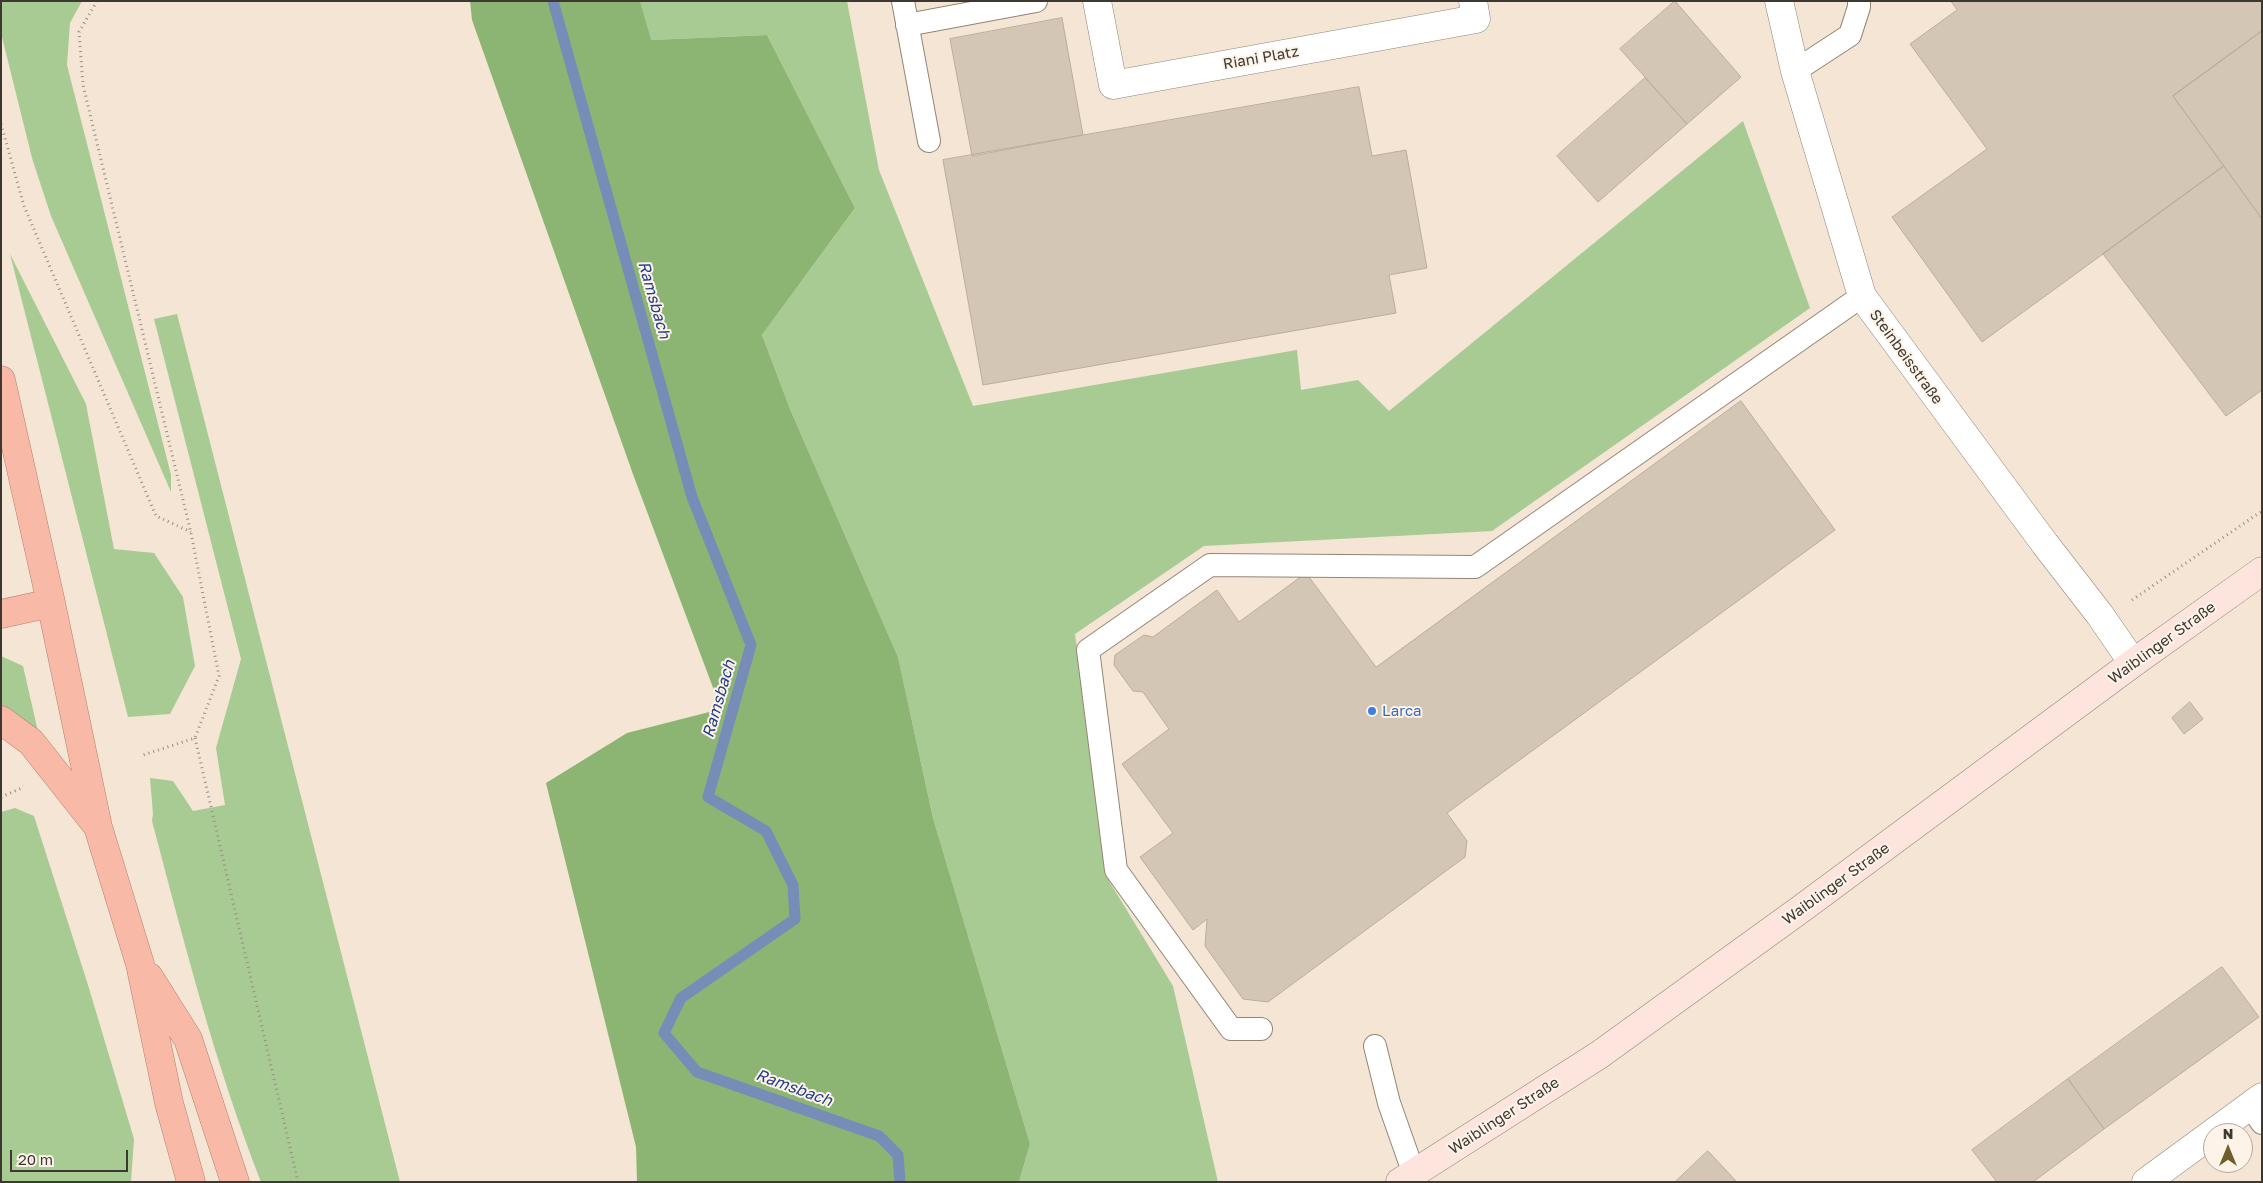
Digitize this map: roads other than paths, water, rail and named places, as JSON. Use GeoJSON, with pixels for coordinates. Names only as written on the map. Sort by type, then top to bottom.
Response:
{"type":"FeatureCollection","features":[{"type":"Feature","properties":{"kind":"highway"},"geometry":{"type":"LineString","coordinates":[[1,380],[52,604],[98,827],[140,964],[169,1103],[191,1182]]}},
{"type":"Feature","properties":{"kind":"highway"},"geometry":{"type":"LineString","coordinates":[[1,614],[52,604]]}},
{"type":"Feature","properties":{"kind":"highway"},"geometry":{"type":"LineString","coordinates":[[1,720],[31,742],[98,827]]}},
{"type":"Feature","properties":{"kind":"highway"},"geometry":{"type":"LineString","coordinates":[[140,964],[188,1039],[235,1182]]}},
{"type":"Feature","properties":{"kind":"main road","name":"Waiblinger Straße"},"geometry":{"type":"LineString","coordinates":[[1407,1178],[1599,1055],[1801,909],[2133,663],[2262,572]]}},
{"type":"Feature","properties":{"kind":"street","name":"Riani Platz"},"geometry":{"type":"LineString","coordinates":[[1097,1],[1113,85],[1476,19],[1473,1]]}},
{"type":"Feature","properties":{"kind":"street","name":"Steinbeisstraße"},"geometry":{"type":"LineString","coordinates":[[1778,1],[1795,71],[1862,296],[2033,528],[2100,615],[2133,663]]}},
{"type":"Feature","properties":{"kind":"street"},"geometry":{"type":"LineString","coordinates":[[2146,1182],[2258,1109]]}},
{"type":"Feature","properties":{"kind":"lane"},"geometry":{"type":"LineString","coordinates":[[903,1],[928,141]]}},
{"type":"Feature","properties":{"kind":"lane"},"geometry":{"type":"LineString","coordinates":[[907,25],[1000,5],[1036,1]]}},
{"type":"Feature","properties":{"kind":"lane"},"geometry":{"type":"LineString","coordinates":[[1795,71],[1850,34],[1859,7],[1858,1]]}},
{"type":"Feature","properties":{"kind":"lane"},"geometry":{"type":"LineString","coordinates":[[1261,1029],[1231,1028],[1116,870],[1088,650],[1210,565],[1475,567],[1862,296]]}},
{"type":"Feature","properties":{"kind":"lane"},"geometry":{"type":"LineString","coordinates":[[1375,1046],[1407,1178]]}},
{"type":"Feature","properties":{"kind":"waterway","name":"Ramsbach"},"geometry":{"type":"LineString","coordinates":[[553,1],[692,497],[751,645],[708,797],[766,831],[793,885],[795,919],[681,998],[664,1033],[697,1072],[879,1136],[898,1155],[900,1182]]}},
{"type":"Feature","properties":{"kind":"place","name":"Larca"},"geometry":{"type":"Point","coordinates":[1372,711]}}]}
